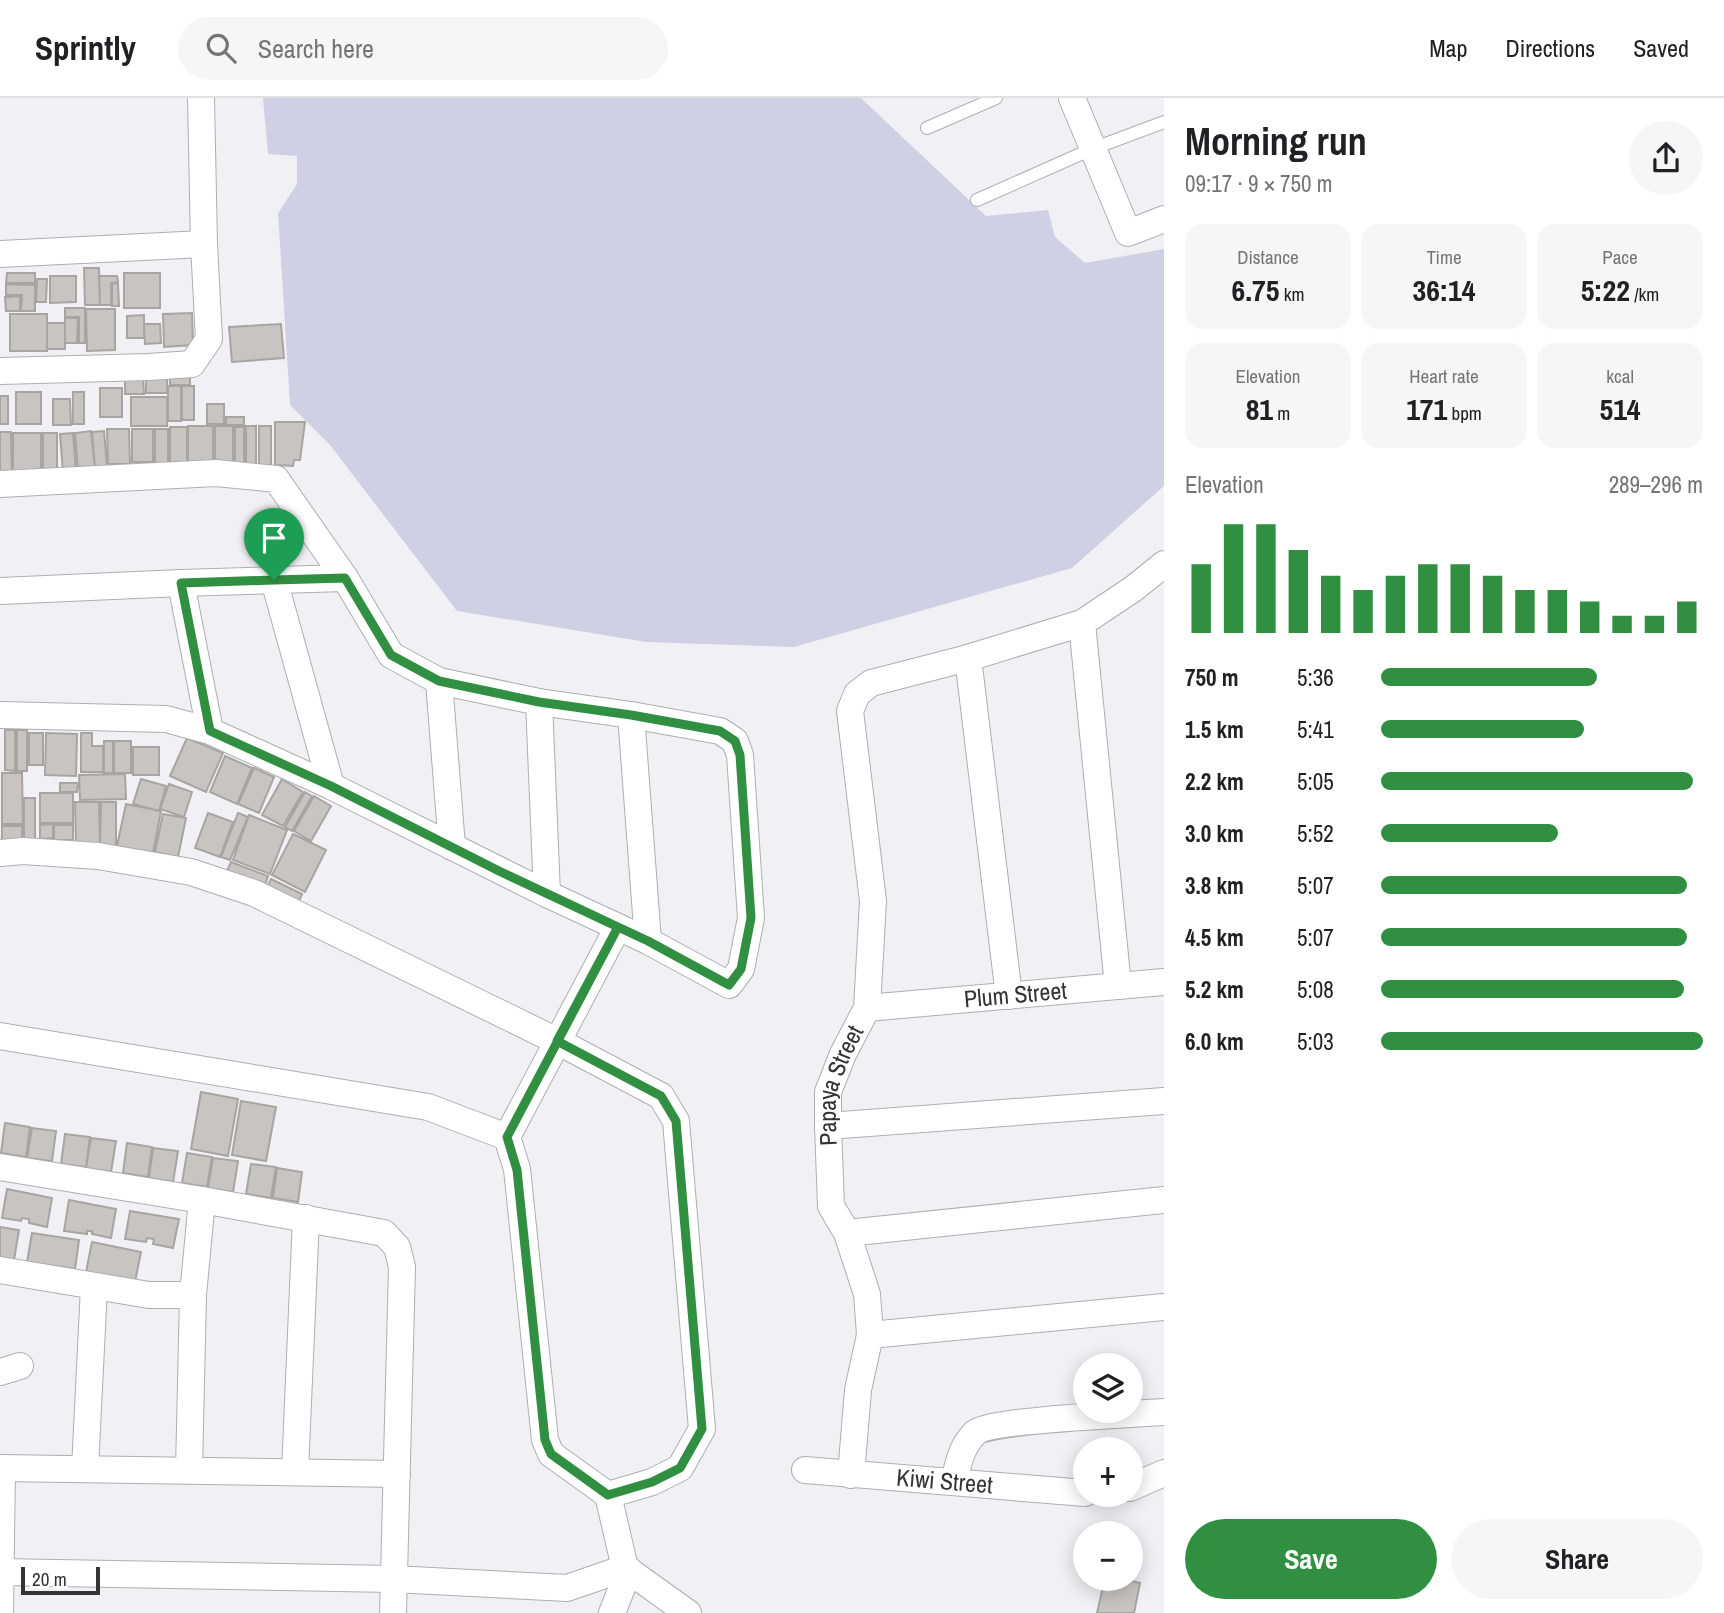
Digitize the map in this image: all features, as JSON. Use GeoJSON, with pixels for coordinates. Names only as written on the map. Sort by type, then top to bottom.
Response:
{"type":"FeatureCollection","features":[{"type":"Feature","properties":{"kind":"street"},"geometry":{"type":"LineString","coordinates":[[0,371],[192,364],[209,339],[201,98]]}},
{"type":"Feature","properties":{"kind":"street"},"geometry":{"type":"LineString","coordinates":[[1072,98],[1128,233],[1164,219]]}},
{"type":"Feature","properties":{"kind":"street"},"geometry":{"type":"LineString","coordinates":[[0,254],[204,244]]}},
{"type":"Feature","properties":{"kind":"street"},"geometry":{"type":"LineString","coordinates":[[0,484],[216,472],[276,479],[345,578],[391,655],[439,681],[539,702],[720,731],[735,741],[740,755],[751,918],[741,969],[729,985],[648,941],[547,894],[331,786],[210,731],[166,719],[0,715]]}},
{"type":"Feature","properties":{"kind":"street"},"geometry":{"type":"LineString","coordinates":[[1009,996],[968,658],[1082,623],[1133,589],[1164,564]]}},
{"type":"Feature","properties":{"kind":"street"},"geometry":{"type":"LineString","coordinates":[[0,591],[345,578]]}},
{"type":"Feature","properties":{"kind":"street"},"geometry":{"type":"LineString","coordinates":[[274,580],[331,786]]}},
{"type":"Feature","properties":{"kind":"street"},"geometry":{"type":"LineString","coordinates":[[181,583],[210,731]]}},
{"type":"Feature","properties":{"kind":"street"},"geometry":{"type":"LineString","coordinates":[[1082,623],[1118,986]]}},
{"type":"Feature","properties":{"kind":"street","name":"Papaya Street"},"geometry":{"type":"LineString","coordinates":[[851,1475],[858,1390],[870,1335],[867,1294],[847,1233],[831,1206],[828,1092],[843,1054],[867,1008],[873,901],[850,712],[857,694],[871,683],[968,658]]}},
{"type":"Feature","properties":{"kind":"street"},"geometry":{"type":"LineString","coordinates":[[439,681],[452,847]]}},
{"type":"Feature","properties":{"kind":"street"},"geometry":{"type":"LineString","coordinates":[[539,702],[547,894]]}},
{"type":"Feature","properties":{"kind":"street"},"geometry":{"type":"LineString","coordinates":[[631,715],[648,941]]}},
{"type":"Feature","properties":{"kind":"street"},"geometry":{"type":"LineString","coordinates":[[0,853],[23,851],[98,856],[191,872],[254,893],[557,1041],[661,1096],[676,1121],[702,1429],[680,1468],[652,1482],[608,1495]]}},
{"type":"Feature","properties":{"kind":"street"},"geometry":{"type":"LineString","coordinates":[[612,1613],[627,1569],[608,1495],[551,1454],[545,1440],[517,1170],[507,1137],[618,927]]}},
{"type":"Feature","properties":{"kind":"street","name":"Plum Street"},"geometry":{"type":"LineString","coordinates":[[867,1008],[1164,982]]}},
{"type":"Feature","properties":{"kind":"street"},"geometry":{"type":"LineString","coordinates":[[0,1036],[428,1107],[507,1137]]}},
{"type":"Feature","properties":{"kind":"street"},"geometry":{"type":"LineString","coordinates":[[828,1126],[1164,1101]]}},
{"type":"Feature","properties":{"kind":"street"},"geometry":{"type":"LineString","coordinates":[[0,1167],[384,1233],[397,1247],[402,1267],[393,1613]]}},
{"type":"Feature","properties":{"kind":"street"},"geometry":{"type":"LineString","coordinates":[[189,1470],[193,1295],[202,1200]]}},
{"type":"Feature","properties":{"kind":"street"},"geometry":{"type":"LineString","coordinates":[[847,1233],[1164,1200]]}},
{"type":"Feature","properties":{"kind":"street"},"geometry":{"type":"LineString","coordinates":[[295,1472],[306,1218]]}},
{"type":"Feature","properties":{"kind":"street"},"geometry":{"type":"LineString","coordinates":[[0,1270],[149,1295],[193,1295]]}},
{"type":"Feature","properties":{"kind":"street"},"geometry":{"type":"LineString","coordinates":[[85,1469],[94,1287]]}},
{"type":"Feature","properties":{"kind":"street"},"geometry":{"type":"LineString","coordinates":[[870,1335],[1164,1307]]}},
{"type":"Feature","properties":{"kind":"street"},"geometry":{"type":"LineString","coordinates":[[954,1482],[960,1454],[977,1431],[1005,1424],[1164,1412]]}},
{"type":"Feature","properties":{"kind":"street"},"geometry":{"type":"LineString","coordinates":[[0,1613],[1,1468],[397,1474]]}},
{"type":"Feature","properties":{"kind":"street","name":"Kiwi Street"},"geometry":{"type":"LineString","coordinates":[[804,1470],[1073,1492]]}},
{"type":"Feature","properties":{"kind":"street"},"geometry":{"type":"LineString","coordinates":[[1143,1482],[1164,1473]]}},
{"type":"Feature","properties":{"kind":"street"},"geometry":{"type":"LineString","coordinates":[[0,1573],[393,1579],[567,1588],[627,1569]]}},
{"type":"Feature","properties":{"kind":"street"},"geometry":{"type":"LineString","coordinates":[[627,1569],[688,1613]]}},
{"type":"Feature","properties":{"kind":"lane"},"geometry":{"type":"LineString","coordinates":[[927,128],[996,98]]}},
{"type":"Feature","properties":{"kind":"lane"},"geometry":{"type":"LineString","coordinates":[[977,200],[1092,149],[1164,122]]}},
{"type":"Feature","properties":{"kind":"shaded area"},"geometry":{"type":"Polygon","coordinates":[[[263,98],[861,98],[986,216],[1048,210],[1055,237],[1085,263],[1164,249],[1164,486],[1072,568],[794,647],[646,642],[457,611],[330,445],[290,405],[278,213],[297,184],[297,156],[268,154],[263,98]]]}},
{"type":"Feature","properties":{"kind":"building"},"geometry":{"type":"Polygon","coordinates":[[[84,268],[99,268],[100,305],[85,305],[84,268]]]}},
{"type":"Feature","properties":{"kind":"building"},"geometry":{"type":"Polygon","coordinates":[[[7,273],[35,273],[35,283],[6,283],[7,273]]]}},
{"type":"Feature","properties":{"kind":"building"},"geometry":{"type":"Polygon","coordinates":[[[124,273],[160,273],[160,308],[124,308],[124,273]]]}},
{"type":"Feature","properties":{"kind":"building"},"geometry":{"type":"Polygon","coordinates":[[[50,276],[76,276],[76,302],[50,303],[50,276]]]}},
{"type":"Feature","properties":{"kind":"building"},"geometry":{"type":"Polygon","coordinates":[[[99,276],[117,276],[118,282],[111,283],[111,305],[100,305],[99,276]]]}},
{"type":"Feature","properties":{"kind":"building"},"geometry":{"type":"Polygon","coordinates":[[[37,279],[47,279],[46,302],[36,302],[37,279]]]}},
{"type":"Feature","properties":{"kind":"building"},"geometry":{"type":"Polygon","coordinates":[[[118,283],[119,306],[112,306],[112,284],[118,283]]]}},
{"type":"Feature","properties":{"kind":"building"},"geometry":{"type":"Polygon","coordinates":[[[6,284],[35,285],[35,311],[21,311],[22,295],[6,295],[6,284]]]}},
{"type":"Feature","properties":{"kind":"building"},"geometry":{"type":"Polygon","coordinates":[[[20,296],[20,311],[6,311],[5,297],[20,296]]]}},
{"type":"Feature","properties":{"kind":"building"},"geometry":{"type":"Polygon","coordinates":[[[65,308],[85,308],[85,343],[79,343],[79,317],[65,317],[65,308]]]}},
{"type":"Feature","properties":{"kind":"building"},"geometry":{"type":"Polygon","coordinates":[[[86,309],[115,309],[115,350],[87,351],[86,309]]]}},
{"type":"Feature","properties":{"kind":"building"},"geometry":{"type":"Polygon","coordinates":[[[192,313],[193,345],[164,347],[163,314],[192,313]]]}},
{"type":"Feature","properties":{"kind":"building"},"geometry":{"type":"Polygon","coordinates":[[[10,314],[47,314],[47,351],[10,351],[10,314]]]}},
{"type":"Feature","properties":{"kind":"building"},"geometry":{"type":"Polygon","coordinates":[[[144,315],[144,338],[127,338],[127,316],[144,315]]]}},
{"type":"Feature","properties":{"kind":"building"},"geometry":{"type":"Polygon","coordinates":[[[65,318],[78,318],[77,343],[65,343],[65,318]]]}},
{"type":"Feature","properties":{"kind":"building"},"geometry":{"type":"Polygon","coordinates":[[[47,323],[65,323],[65,349],[47,349],[47,323]]]}},
{"type":"Feature","properties":{"kind":"building"},"geometry":{"type":"Polygon","coordinates":[[[144,324],[160,324],[161,343],[145,344],[144,324]]]}},
{"type":"Feature","properties":{"kind":"building"},"geometry":{"type":"Polygon","coordinates":[[[281,324],[284,358],[232,362],[229,327],[281,324]]]}},
{"type":"Feature","properties":{"kind":"building"},"geometry":{"type":"Polygon","coordinates":[[[170,373],[190,373],[190,385],[170,385],[170,373]]]}},
{"type":"Feature","properties":{"kind":"building"},"geometry":{"type":"Polygon","coordinates":[[[125,378],[143,378],[144,394],[125,394],[125,378]]]}},
{"type":"Feature","properties":{"kind":"building"},"geometry":{"type":"Polygon","coordinates":[[[146,378],[167,378],[167,393],[146,393],[146,378]]]}},
{"type":"Feature","properties":{"kind":"building"},"geometry":{"type":"Polygon","coordinates":[[[168,386],[181,386],[181,421],[168,421],[168,386]]]}},
{"type":"Feature","properties":{"kind":"building"},"geometry":{"type":"Polygon","coordinates":[[[182,386],[194,386],[194,420],[182,420],[182,386]]]}},
{"type":"Feature","properties":{"kind":"building"},"geometry":{"type":"Polygon","coordinates":[[[100,388],[122,388],[122,417],[100,417],[100,388]]]}},
{"type":"Feature","properties":{"kind":"building"},"geometry":{"type":"Polygon","coordinates":[[[16,392],[41,392],[41,424],[16,424],[16,392]]]}},
{"type":"Feature","properties":{"kind":"building"},"geometry":{"type":"Polygon","coordinates":[[[73,392],[84,392],[84,424],[73,424],[73,392]]]}},
{"type":"Feature","properties":{"kind":"building"},"geometry":{"type":"Polygon","coordinates":[[[0,396],[8,396],[8,424],[0,424],[0,396]]]}},
{"type":"Feature","properties":{"kind":"building"},"geometry":{"type":"Polygon","coordinates":[[[131,397],[167,397],[167,426],[131,426],[131,397]]]}},
{"type":"Feature","properties":{"kind":"building"},"geometry":{"type":"Polygon","coordinates":[[[53,399],[70,399],[71,425],[53,425],[53,399]]]}},
{"type":"Feature","properties":{"kind":"building"},"geometry":{"type":"Polygon","coordinates":[[[207,404],[224,404],[224,424],[207,424],[207,404]]]}},
{"type":"Feature","properties":{"kind":"building"},"geometry":{"type":"Polygon","coordinates":[[[226,417],[244,417],[244,425],[226,425],[226,417]]]}},
{"type":"Feature","properties":{"kind":"building"},"geometry":{"type":"Polygon","coordinates":[[[275,422],[305,422],[300,460],[294,460],[293,466],[275,465],[275,422]]]}},
{"type":"Feature","properties":{"kind":"building"},"geometry":{"type":"Polygon","coordinates":[[[188,426],[213,426],[213,465],[188,465],[188,426]]]}},
{"type":"Feature","properties":{"kind":"building"},"geometry":{"type":"Polygon","coordinates":[[[215,426],[233,426],[233,467],[215,467],[215,426]]]}},
{"type":"Feature","properties":{"kind":"building"},"geometry":{"type":"Polygon","coordinates":[[[246,426],[256,426],[256,467],[246,467],[246,426]]]}},
{"type":"Feature","properties":{"kind":"building"},"geometry":{"type":"Polygon","coordinates":[[[259,426],[271,426],[271,465],[259,465],[259,426]]]}},
{"type":"Feature","properties":{"kind":"building"},"geometry":{"type":"Polygon","coordinates":[[[170,427],[187,427],[187,465],[170,465],[170,427]]]}},
{"type":"Feature","properties":{"kind":"building"},"geometry":{"type":"Polygon","coordinates":[[[235,427],[244,427],[244,467],[235,467],[235,427]]]}},
{"type":"Feature","properties":{"kind":"building"},"geometry":{"type":"Polygon","coordinates":[[[107,429],[129,429],[130,464],[108,464],[107,429]]]}},
{"type":"Feature","properties":{"kind":"building"},"geometry":{"type":"Polygon","coordinates":[[[132,429],[153,429],[153,462],[132,462],[132,429]]]}},
{"type":"Feature","properties":{"kind":"building"},"geometry":{"type":"Polygon","coordinates":[[[155,429],[168,429],[168,463],[155,463],[155,429]]]}},
{"type":"Feature","properties":{"kind":"building"},"geometry":{"type":"Polygon","coordinates":[[[91,431],[95,468],[78,470],[75,433],[91,431]]]}},
{"type":"Feature","properties":{"kind":"building"},"geometry":{"type":"Polygon","coordinates":[[[104,431],[107,467],[95,469],[92,432],[104,431]]]}},
{"type":"Feature","properties":{"kind":"building"},"geometry":{"type":"Polygon","coordinates":[[[0,432],[11,432],[12,475],[0,475],[0,432]]]}},
{"type":"Feature","properties":{"kind":"building"},"geometry":{"type":"Polygon","coordinates":[[[13,433],[41,433],[41,473],[13,473],[13,433]]]}},
{"type":"Feature","properties":{"kind":"building"},"geometry":{"type":"Polygon","coordinates":[[[43,433],[57,433],[57,473],[43,473],[43,433]]]}},
{"type":"Feature","properties":{"kind":"building"},"geometry":{"type":"Polygon","coordinates":[[[73,433],[76,471],[63,472],[60,434],[73,433]]]}},
{"type":"Feature","properties":{"kind":"building"},"geometry":{"type":"Polygon","coordinates":[[[5,730],[15,730],[15,771],[5,770],[5,730]]]}},
{"type":"Feature","properties":{"kind":"building"},"geometry":{"type":"Polygon","coordinates":[[[17,730],[27,730],[27,771],[17,771],[17,730]]]}},
{"type":"Feature","properties":{"kind":"building"},"geometry":{"type":"Polygon","coordinates":[[[29,733],[43,733],[43,765],[29,765],[29,733]]]}},
{"type":"Feature","properties":{"kind":"building"},"geometry":{"type":"Polygon","coordinates":[[[46,733],[77,734],[76,776],[45,775],[46,733]]]}},
{"type":"Feature","properties":{"kind":"building"},"geometry":{"type":"Polygon","coordinates":[[[81,733],[92,733],[92,746],[103,746],[103,772],[81,772],[81,733]]]}},
{"type":"Feature","properties":{"kind":"building"},"geometry":{"type":"Polygon","coordinates":[[[187,738],[223,753],[206,792],[170,776],[187,738]]]}},
{"type":"Feature","properties":{"kind":"building"},"geometry":{"type":"Polygon","coordinates":[[[104,741],[113,741],[113,773],[104,773],[104,741]]]}},
{"type":"Feature","properties":{"kind":"building"},"geometry":{"type":"Polygon","coordinates":[[[114,741],[131,741],[131,773],[114,773],[114,741]]]}},
{"type":"Feature","properties":{"kind":"building"},"geometry":{"type":"Polygon","coordinates":[[[133,747],[159,747],[159,775],[133,775],[133,747]]]}},
{"type":"Feature","properties":{"kind":"building"},"geometry":{"type":"Polygon","coordinates":[[[225,756],[252,768],[237,804],[210,792],[225,756]]]}},
{"type":"Feature","properties":{"kind":"building"},"geometry":{"type":"Polygon","coordinates":[[[254,768],[274,777],[259,813],[238,804],[254,768]]]}},
{"type":"Feature","properties":{"kind":"building"},"geometry":{"type":"Polygon","coordinates":[[[2,773],[22,773],[23,824],[2,824],[2,773]]]}},
{"type":"Feature","properties":{"kind":"building"},"geometry":{"type":"Polygon","coordinates":[[[125,774],[126,799],[80,800],[79,775],[125,774]]]}},
{"type":"Feature","properties":{"kind":"building"},"geometry":{"type":"Polygon","coordinates":[[[141,779],[166,786],[159,811],[133,804],[141,779]]]}},
{"type":"Feature","properties":{"kind":"building"},"geometry":{"type":"Polygon","coordinates":[[[282,779],[303,792],[283,826],[262,815],[282,779]]]}},
{"type":"Feature","properties":{"kind":"building"},"geometry":{"type":"Polygon","coordinates":[[[60,783],[78,783],[77,792],[60,792],[60,783]]]}},
{"type":"Feature","properties":{"kind":"building"},"geometry":{"type":"Polygon","coordinates":[[[169,784],[192,792],[184,817],[160,809],[169,784]]]}},
{"type":"Feature","properties":{"kind":"building"},"geometry":{"type":"Polygon","coordinates":[[[305,792],[312,796],[292,831],[285,827],[305,792]]]}},
{"type":"Feature","properties":{"kind":"building"},"geometry":{"type":"Polygon","coordinates":[[[40,793],[73,793],[73,823],[40,823],[40,793]]]}},
{"type":"Feature","properties":{"kind":"building"},"geometry":{"type":"Polygon","coordinates":[[[314,796],[331,806],[311,841],[294,831],[314,796]]]}},
{"type":"Feature","properties":{"kind":"building"},"geometry":{"type":"Polygon","coordinates":[[[24,798],[35,798],[35,842],[24,842],[24,798]]]}},
{"type":"Feature","properties":{"kind":"building"},"geometry":{"type":"Polygon","coordinates":[[[75,802],[99,802],[100,844],[76,844],[75,802]]]}},
{"type":"Feature","properties":{"kind":"building"},"geometry":{"type":"Polygon","coordinates":[[[101,802],[116,802],[116,846],[100,846],[101,802]]]}},
{"type":"Feature","properties":{"kind":"building"},"geometry":{"type":"Polygon","coordinates":[[[126,804],[161,811],[153,853],[117,846],[126,804]]]}},
{"type":"Feature","properties":{"kind":"building"},"geometry":{"type":"Polygon","coordinates":[[[208,813],[233,822],[220,857],[195,848],[208,813]]]}},
{"type":"Feature","properties":{"kind":"building"},"geometry":{"type":"Polygon","coordinates":[[[238,813],[248,817],[230,860],[221,857],[238,813]]]}},
{"type":"Feature","properties":{"kind":"building"},"geometry":{"type":"Polygon","coordinates":[[[163,814],[186,818],[178,857],[155,852],[163,814]]]}},
{"type":"Feature","properties":{"kind":"building"},"geometry":{"type":"Polygon","coordinates":[[[249,815],[287,830],[270,874],[233,860],[249,815]]]}},
{"type":"Feature","properties":{"kind":"building"},"geometry":{"type":"Polygon","coordinates":[[[53,824],[53,838],[40,839],[40,825],[53,824]]]}},
{"type":"Feature","properties":{"kind":"building"},"geometry":{"type":"Polygon","coordinates":[[[54,825],[73,825],[73,840],[54,840],[54,825]]]}},
{"type":"Feature","properties":{"kind":"building"},"geometry":{"type":"Polygon","coordinates":[[[2,826],[22,826],[22,841],[2,842],[2,826]]]}},
{"type":"Feature","properties":{"kind":"building"},"geometry":{"type":"Polygon","coordinates":[[[293,834],[326,850],[305,892],[272,875],[293,834]]]}},
{"type":"Feature","properties":{"kind":"building"},"geometry":{"type":"Polygon","coordinates":[[[231,862],[268,876],[264,888],[226,873],[231,862]]]}},
{"type":"Feature","properties":{"kind":"building"},"geometry":{"type":"Polygon","coordinates":[[[271,879],[302,894],[298,904],[266,889],[271,879]]]}},
{"type":"Feature","properties":{"kind":"building"},"geometry":{"type":"Polygon","coordinates":[[[201,1092],[238,1099],[228,1156],[191,1149],[201,1092]]]}},
{"type":"Feature","properties":{"kind":"building"},"geometry":{"type":"Polygon","coordinates":[[[241,1101],[276,1107],[266,1161],[232,1155],[241,1101]]]}},
{"type":"Feature","properties":{"kind":"building"},"geometry":{"type":"Polygon","coordinates":[[[5,1123],[30,1127],[26,1157],[1,1153],[5,1123]]]}},
{"type":"Feature","properties":{"kind":"building"},"geometry":{"type":"Polygon","coordinates":[[[32,1128],[56,1131],[52,1161],[27,1158],[32,1128]]]}},
{"type":"Feature","properties":{"kind":"building"},"geometry":{"type":"Polygon","coordinates":[[[65,1134],[90,1137],[86,1167],[61,1164],[65,1134]]]}},
{"type":"Feature","properties":{"kind":"building"},"geometry":{"type":"Polygon","coordinates":[[[91,1138],[116,1141],[111,1172],[86,1168],[91,1138]]]}},
{"type":"Feature","properties":{"kind":"building"},"geometry":{"type":"Polygon","coordinates":[[[127,1143],[152,1147],[148,1177],[123,1173],[127,1143]]]}},
{"type":"Feature","properties":{"kind":"building"},"geometry":{"type":"Polygon","coordinates":[[[153,1148],[178,1151],[173,1182],[149,1178],[153,1148]]]}},
{"type":"Feature","properties":{"kind":"building"},"geometry":{"type":"Polygon","coordinates":[[[187,1153],[212,1157],[207,1187],[182,1183],[187,1153]]]}},
{"type":"Feature","properties":{"kind":"building"},"geometry":{"type":"Polygon","coordinates":[[[213,1158],[238,1161],[233,1192],[208,1188],[213,1158]]]}},
{"type":"Feature","properties":{"kind":"building"},"geometry":{"type":"Polygon","coordinates":[[[251,1164],[276,1167],[271,1198],[246,1194],[251,1164]]]}},
{"type":"Feature","properties":{"kind":"building"},"geometry":{"type":"Polygon","coordinates":[[[277,1168],[302,1172],[298,1202],[273,1198],[277,1168]]]}},
{"type":"Feature","properties":{"kind":"building"},"geometry":{"type":"Polygon","coordinates":[[[7,1189],[52,1198],[47,1227],[29,1223],[29,1219],[22,1218],[21,1221],[2,1218],[7,1189]]]}},
{"type":"Feature","properties":{"kind":"building"},"geometry":{"type":"Polygon","coordinates":[[[69,1200],[116,1209],[111,1238],[92,1234],[92,1231],[87,1231],[87,1234],[64,1231],[69,1200]]]}},
{"type":"Feature","properties":{"kind":"building"},"geometry":{"type":"Polygon","coordinates":[[[130,1211],[179,1219],[173,1248],[153,1244],[154,1239],[147,1238],[146,1242],[125,1239],[130,1211]]]}},
{"type":"Feature","properties":{"kind":"building"},"geometry":{"type":"Polygon","coordinates":[[[0,1227],[19,1230],[14,1260],[0,1258],[0,1227]]]}},
{"type":"Feature","properties":{"kind":"building"},"geometry":{"type":"Polygon","coordinates":[[[32,1233],[79,1240],[75,1269],[27,1262],[32,1233]]]}},
{"type":"Feature","properties":{"kind":"building"},"geometry":{"type":"Polygon","coordinates":[[[92,1242],[141,1252],[135,1282],[86,1272],[92,1242]]]}},
{"type":"Feature","properties":{"kind":"building"},"geometry":{"type":"Polygon","coordinates":[[[1102,1591],[1138,1591],[1134,1613],[1097,1613],[1102,1591]]]}},
{"type":"Feature","properties":{"kind":"route"},"geometry":{"type":"LineString","coordinates":[[274,580],[181,583],[210,731],[331,786],[499,871],[618,927],[557,1041],[507,1137],[517,1170],[545,1440],[551,1454],[608,1495],[652,1482],[680,1468],[702,1429],[676,1121],[661,1096],[557,1041],[587,984],[618,927],[729,985],[741,969],[751,918],[740,755],[735,741],[720,731],[539,702],[439,681],[391,655],[345,578],[274,580]]}}]}
